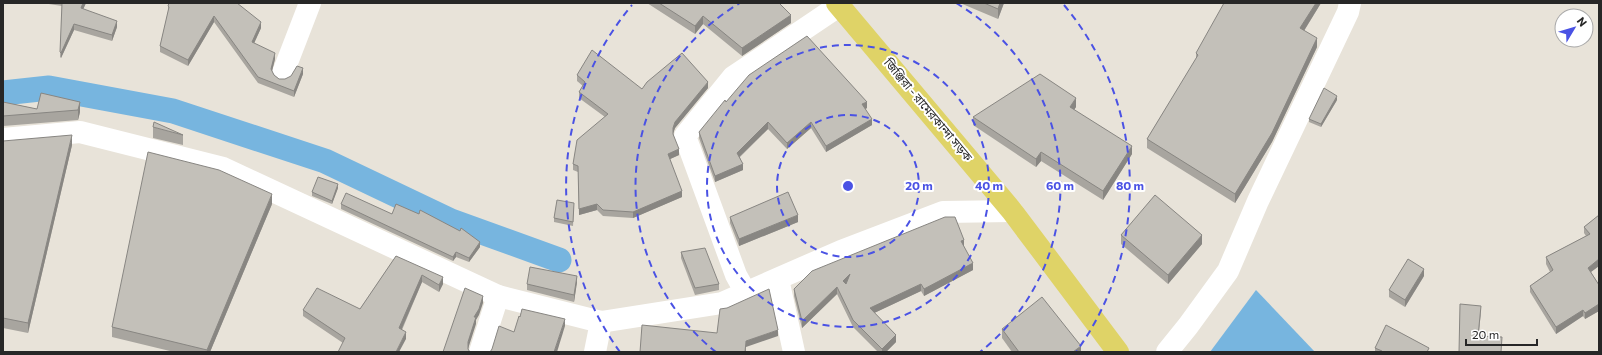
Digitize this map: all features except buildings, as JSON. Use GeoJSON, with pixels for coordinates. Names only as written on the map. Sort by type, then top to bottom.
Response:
{"type":"FeatureCollection","features":[{"type":"Feature","properties":{"kind":"main road","name":"জিঞ্জিরা - রামেরকান্দা সড়ক"},"geometry":{"type":"LineString","coordinates":[[838,4],[1012,211],[1118,352]]}},
{"type":"Feature","properties":{"kind":"street"},"geometry":{"type":"LineString","coordinates":[[283,73],[310,3]]}},
{"type":"Feature","properties":{"kind":"street"},"geometry":{"type":"LineString","coordinates":[[1167,352],[1228,271],[1258,201],[1348,12],[1350,3]]}},
{"type":"Feature","properties":{"kind":"street"},"geometry":{"type":"LineString","coordinates":[[746,293],[736,275],[685,136],[733,77],[838,4]]}},
{"type":"Feature","properties":{"kind":"street"},"geometry":{"type":"LineString","coordinates":[[3,139],[80,132],[223,168],[498,296],[601,322],[722,303],[841,251],[943,212],[1012,211]]}},
{"type":"Feature","properties":{"kind":"street"},"geometry":{"type":"LineString","coordinates":[[778,279],[794,352]]}},
{"type":"Feature","properties":{"kind":"street"},"geometry":{"type":"LineString","coordinates":[[480,352],[498,296]]}},
{"type":"Feature","properties":{"kind":"street"},"geometry":{"type":"LineString","coordinates":[[596,352],[601,322]]}},
{"type":"Feature","properties":{"kind":"water"},"geometry":{"type":"Polygon","coordinates":[[[1256,290],[1315,352],[1210,352],[1256,290]]]}},
{"type":"Feature","properties":{"kind":"waterway"},"geometry":{"type":"LineString","coordinates":[[3,93],[49,88],[173,111],[325,161],[451,221],[559,260]]}}]}
